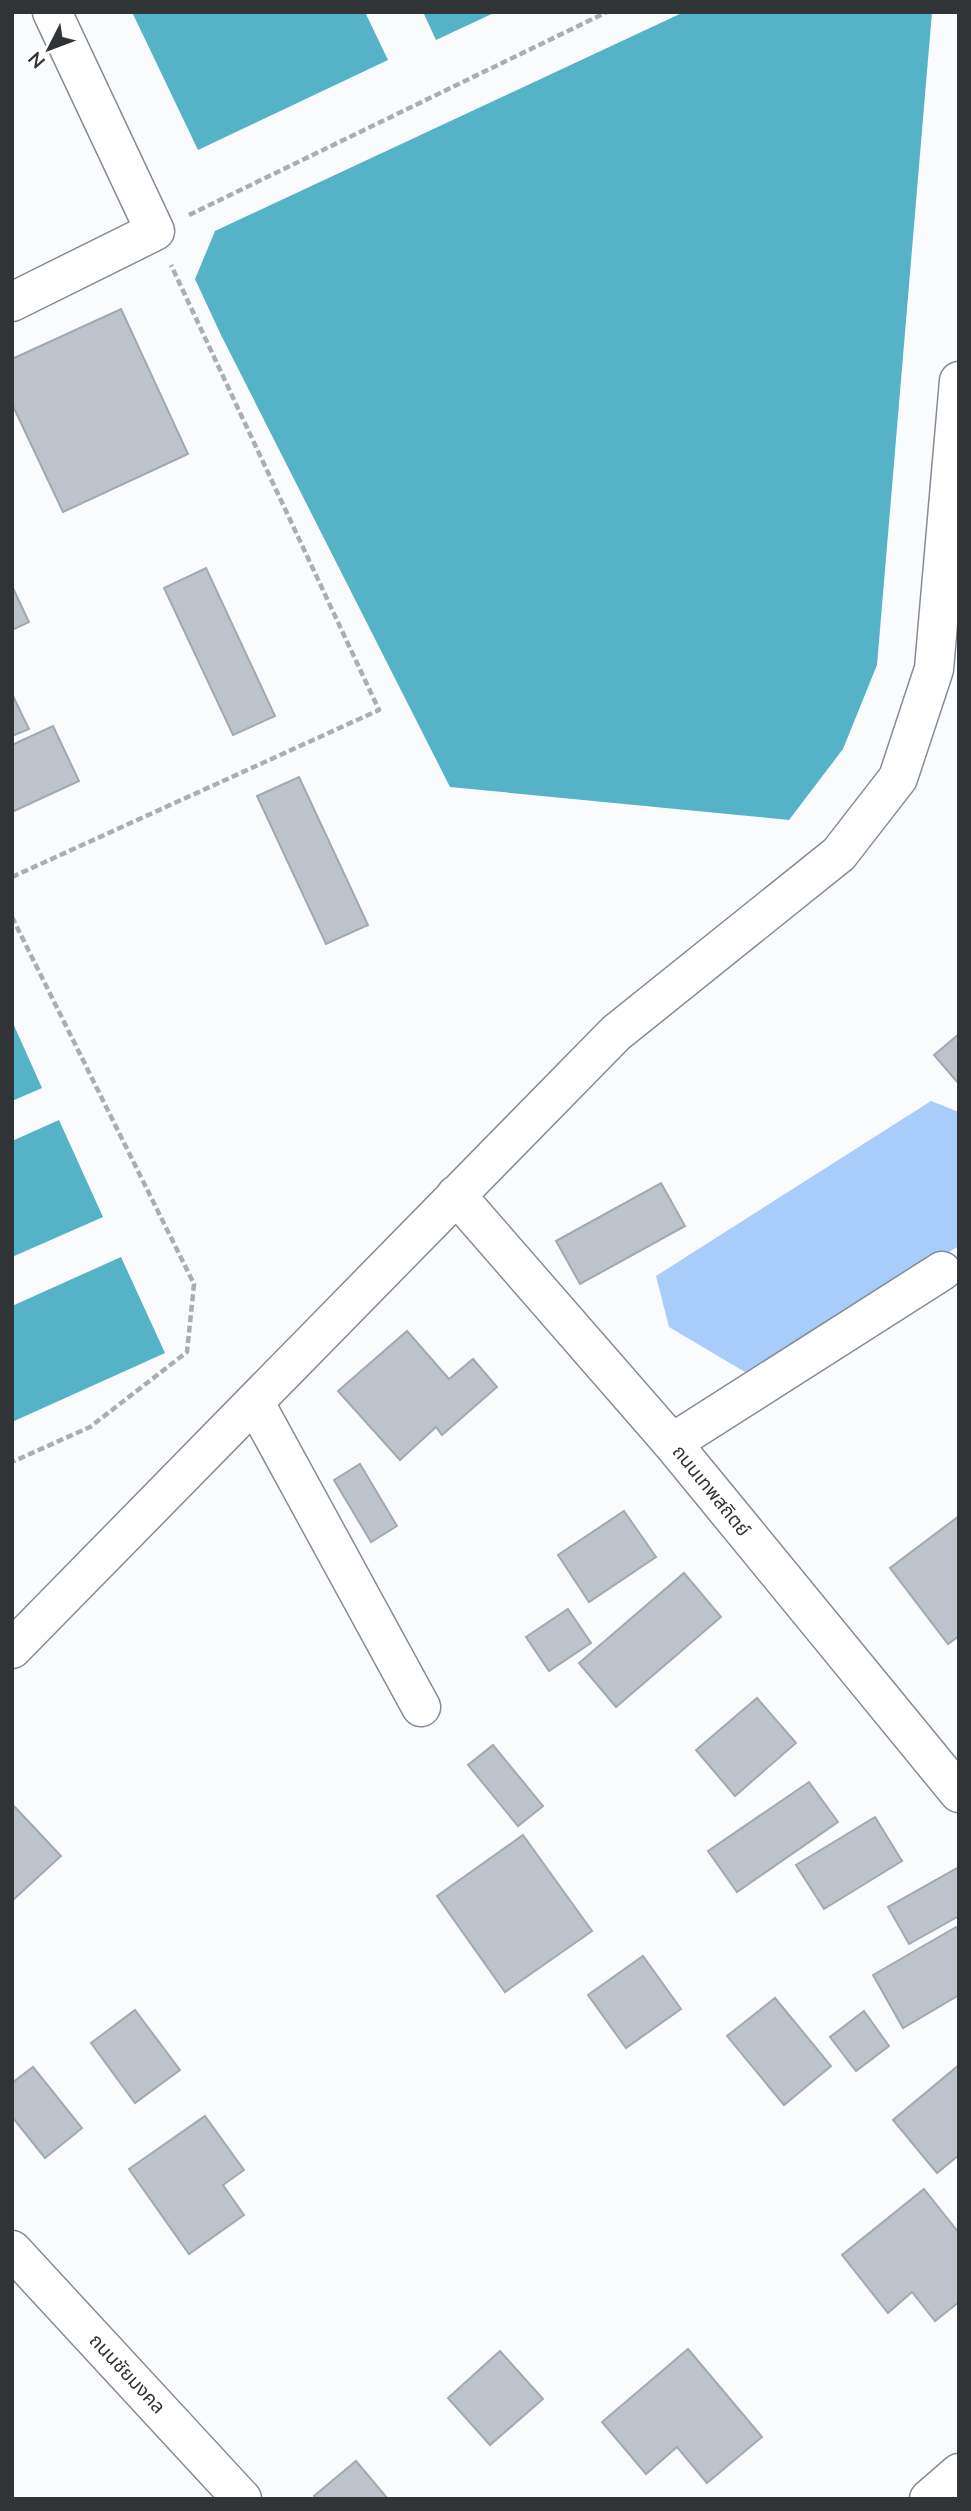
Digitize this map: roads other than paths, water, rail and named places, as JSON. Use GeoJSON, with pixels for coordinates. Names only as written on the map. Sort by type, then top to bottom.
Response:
{"type":"FeatureCollection","features":[{"type":"Feature","properties":{"kind":"street"},"geometry":{"type":"LineString","coordinates":[[12,302],[155,231],[52,12]]}},
{"type":"Feature","properties":{"kind":"street"},"geometry":{"type":"LineString","coordinates":[[12,1649],[616,1033],[839,854],[898,778],[934,669],[959,381]]}},
{"type":"Feature","properties":{"kind":"street","name":"ถนนเทพสถิตย์"},"geometry":{"type":"LineString","coordinates":[[456,1195],[673,1443],[959,1793]]}},
{"type":"Feature","properties":{"kind":"street"},"geometry":{"type":"LineString","coordinates":[[673,1443],[942,1271]]}},
{"type":"Feature","properties":{"kind":"street"},"geometry":{"type":"LineString","coordinates":[[255,1403],[421,1707]]}},
{"type":"Feature","properties":{"kind":"street","name":"ถนนชัยมงคล"},"geometry":{"type":"LineString","coordinates":[[12,2250],[242,2499]]}},
{"type":"Feature","properties":{"kind":"street"},"geometry":{"type":"LineString","coordinates":[[929,2499],[959,2473]]}}]}
